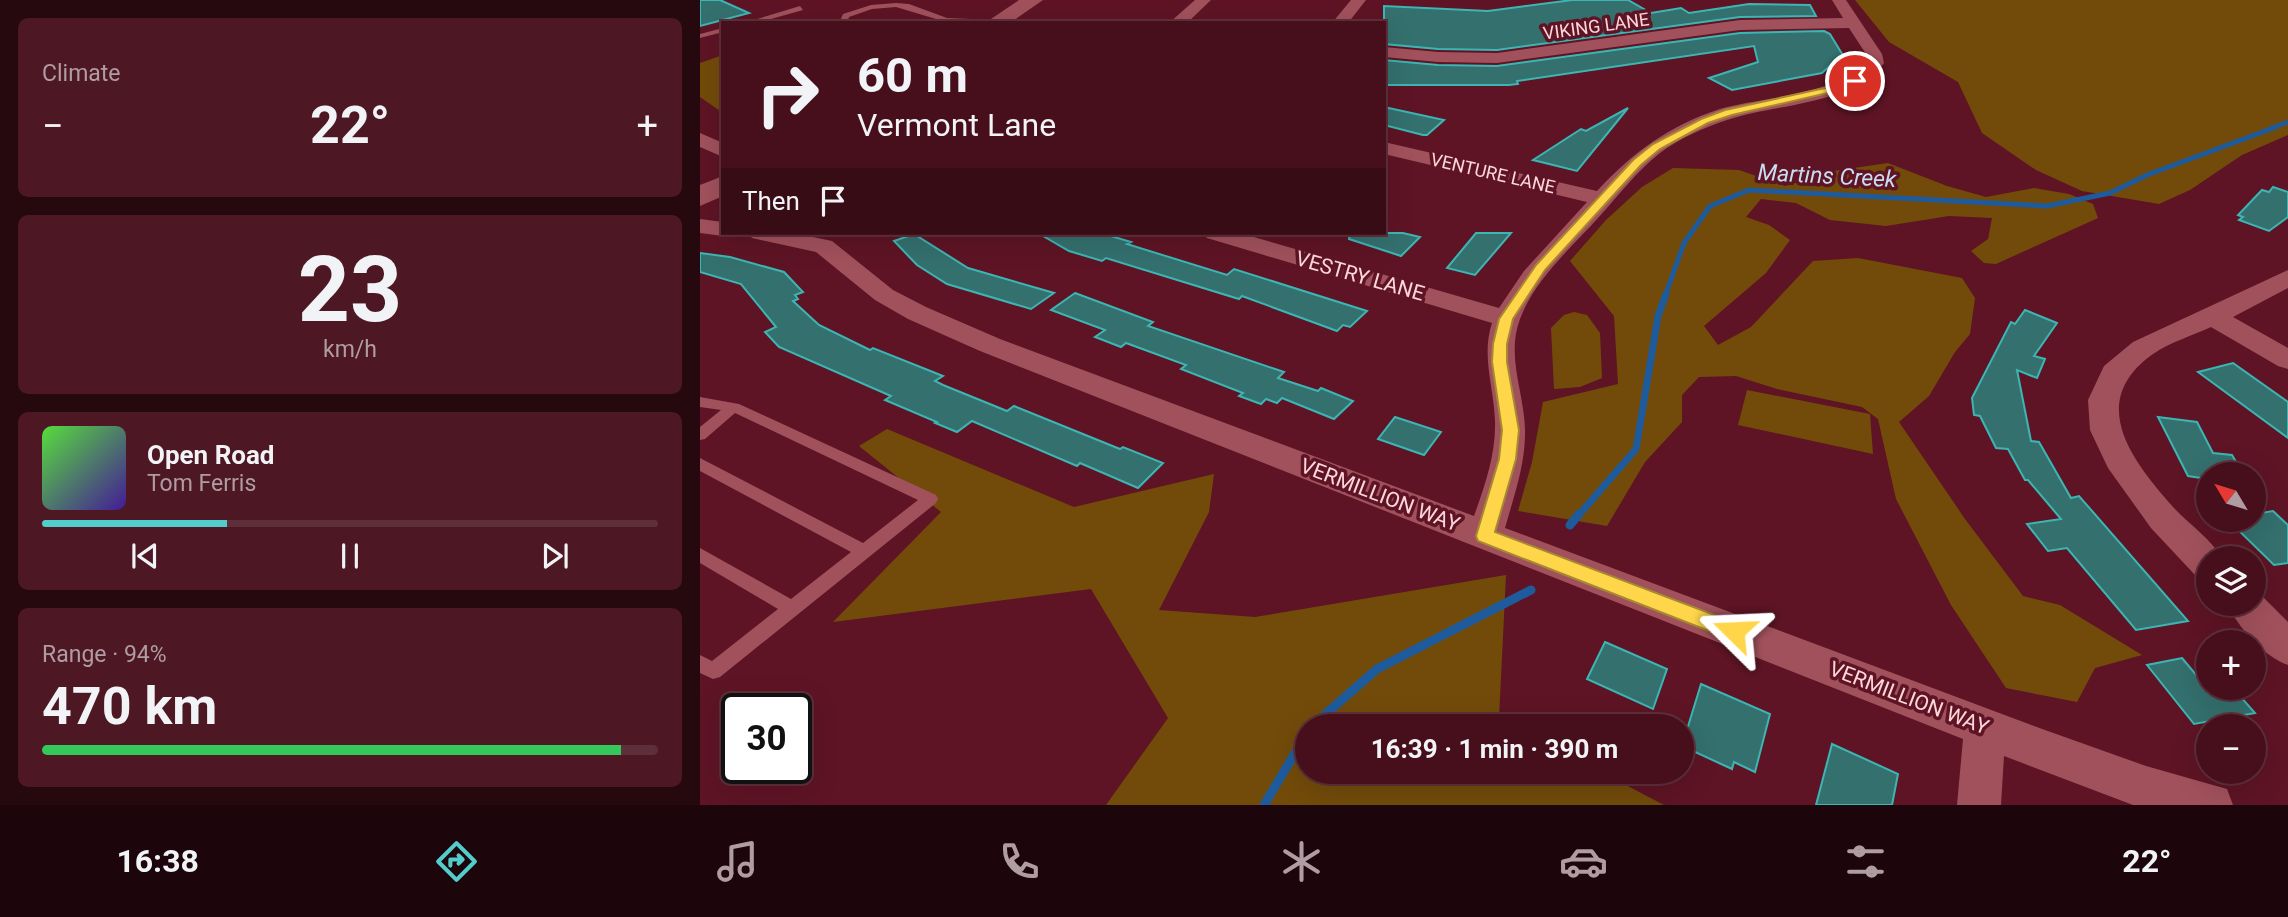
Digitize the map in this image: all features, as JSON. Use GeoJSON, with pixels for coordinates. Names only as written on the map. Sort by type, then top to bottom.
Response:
{"type":"FeatureCollection","features":[{"type":"Feature","properties":{"kind":"main road"},"geometry":{"type":"LineString","coordinates":[[997,21],[1031,0]]}},
{"type":"Feature","properties":{"kind":"main road"},"geometry":{"type":"LineString","coordinates":[[700,197],[721,185]]}},
{"type":"Feature","properties":{"kind":"street"},"geometry":{"type":"LineString","coordinates":[[1180,0],[1203,1]]}},
{"type":"Feature","properties":{"kind":"street"},"geometry":{"type":"LineString","coordinates":[[1342,21],[1359,0]]}},
{"type":"Feature","properties":{"kind":"street"},"geometry":{"type":"LineString","coordinates":[[1485,536],[1508,459],[1510,440],[1500,344],[1506,319],[1540,267],[1637,162],[1657,146],[1704,121],[1760,103],[1835,88],[1866,75],[1875,62],[1874,54],[1839,0]]}},
{"type":"Feature","properties":{"kind":"street"},"geometry":{"type":"LineString","coordinates":[[1179,21],[1203,1]]}},
{"type":"Feature","properties":{"kind":"street","name":"VIKING LANE"},"geometry":{"type":"LineString","coordinates":[[1386,52],[1497,58],[1740,25],[1791,22],[1855,23]]}},
{"type":"Feature","properties":{"kind":"street"},"geometry":{"type":"LineString","coordinates":[[700,139],[721,150]]}},
{"type":"Feature","properties":{"kind":"street","name":"VENTURE LANE"},"geometry":{"type":"LineString","coordinates":[[1386,148],[1602,199]]}},
{"type":"Feature","properties":{"kind":"street"},"geometry":{"type":"LineString","coordinates":[[700,226],[721,229]]}},
{"type":"Feature","properties":{"kind":"street","name":"VESTRY LANE"},"geometry":{"type":"LineString","coordinates":[[1222,235],[1506,319]]}},
{"type":"Feature","properties":{"kind":"street","name":"VERMILLION WAY"},"geometry":{"type":"LineString","coordinates":[[808,236],[837,253],[869,284],[916,313],[990,345],[2146,788],[2211,805]]}},
{"type":"Feature","properties":{"kind":"street"},"geometry":{"type":"LineString","coordinates":[[2196,552],[2129,478],[2111,443],[2102,412],[2107,384],[2126,360],[2155,342],[2213,317],[2288,278]]}},
{"type":"Feature","properties":{"kind":"street"},"geometry":{"type":"LineString","coordinates":[[2213,317],[2288,360]]}},
{"type":"Feature","properties":{"kind":"street"},"geometry":{"type":"LineString","coordinates":[[2257,616],[2288,648]]}},
{"type":"Feature","properties":{"kind":"street"},"geometry":{"type":"LineString","coordinates":[[1979,805],[1985,727]]}},
{"type":"Feature","properties":{"kind":"lane"},"geometry":{"type":"LineString","coordinates":[[845,21],[846,16],[858,10],[885,5],[906,6],[946,20],[970,21]]}},
{"type":"Feature","properties":{"kind":"lane"},"geometry":{"type":"LineString","coordinates":[[755,21],[800,8]]}},
{"type":"Feature","properties":{"kind":"lane"},"geometry":{"type":"LineString","coordinates":[[700,36],[721,31]]}},
{"type":"Feature","properties":{"kind":"lane"},"geometry":{"type":"LineString","coordinates":[[700,402],[734,407],[930,499],[713,671],[700,663]]}},
{"type":"Feature","properties":{"kind":"lane"},"geometry":{"type":"LineString","coordinates":[[700,435],[734,407]]}},
{"type":"Feature","properties":{"kind":"lane"},"geometry":{"type":"LineString","coordinates":[[700,464],[863,551]]}},
{"type":"Feature","properties":{"kind":"lane"},"geometry":{"type":"LineString","coordinates":[[700,555],[791,608]]}},
{"type":"Feature","properties":{"kind":"shaded area"},"geometry":{"type":"Polygon","coordinates":[[[1855,0],[2288,0],[2288,135],[2242,155],[2190,190],[2159,204],[2082,191],[2036,170],[1982,133],[1958,82],[1889,42],[1855,0]]]}},
{"type":"Feature","properties":{"kind":"shaded area"},"geometry":{"type":"Polygon","coordinates":[[[721,56],[721,112],[700,97],[700,63],[721,56]]]}},
{"type":"Feature","properties":{"kind":"shaded area"},"geometry":{"type":"Polygon","coordinates":[[[1888,163],[1947,186],[1986,197],[2034,188],[2069,194],[2093,204],[2098,218],[1996,264],[1984,263],[1971,251],[1988,239],[1992,218],[1949,216],[1886,226],[1830,220],[1796,203],[1761,199],[1746,217],[1769,225],[1790,240],[1766,273],[1704,326],[1718,345],[1751,327],[1813,261],[1858,258],[1962,278],[1975,298],[1970,334],[1955,352],[1929,396],[1899,422],[1965,519],[2023,596],[2060,605],[2142,655],[2095,668],[2077,702],[2006,688],[1951,605],[1896,499],[1878,419],[1862,407],[1777,389],[1736,376],[1699,377],[1682,395],[1682,422],[1645,462],[1607,526],[1518,511],[1532,462],[1543,402],[1618,384],[1614,316],[1570,261],[1606,220],[1642,187],[1673,168],[1739,170],[1785,186],[1833,171],[1888,163]]]}},
{"type":"Feature","properties":{"kind":"shaded area"},"geometry":{"type":"Polygon","coordinates":[[[1574,312],[1587,315],[1600,333],[1602,378],[1580,387],[1554,389],[1551,328],[1564,315],[1574,312]]]}},
{"type":"Feature","properties":{"kind":"shaded area"},"geometry":{"type":"Polygon","coordinates":[[[1747,390],[1870,414],[1873,454],[1738,425],[1747,390]]]}},
{"type":"Feature","properties":{"kind":"shaded area"},"geometry":{"type":"Polygon","coordinates":[[[887,429],[1074,507],[1214,474],[1209,512],[1159,610],[1255,617],[1506,575],[1499,714],[1295,714],[1295,784],[1624,784],[1664,805],[1106,805],[1168,718],[1091,589],[833,622],[941,512],[859,446],[887,429]]]}},
{"type":"Feature","properties":{"kind":"building"},"geometry":{"type":"Polygon","coordinates":[[[700,0],[720,0],[749,13],[700,26],[700,0]]]}},
{"type":"Feature","properties":{"kind":"building"},"geometry":{"type":"Polygon","coordinates":[[[1572,0],[1628,0],[1651,13],[1681,8],[1689,13],[1749,4],[1810,5],[1816,16],[1740,17],[1497,50],[1386,44],[1384,6],[1488,11],[1572,0]]]}},
{"type":"Feature","properties":{"kind":"building"},"geometry":{"type":"Polygon","coordinates":[[[1824,31],[1830,34],[1847,62],[1834,62],[1822,73],[1732,90],[1709,78],[1758,62],[1754,46],[1517,81],[1518,84],[1509,85],[1386,85],[1386,60],[1497,66],[1740,33],[1824,31]]]}},
{"type":"Feature","properties":{"kind":"building"},"geometry":{"type":"Polygon","coordinates":[[[1386,107],[1444,120],[1427,135],[1386,126],[1386,107]]]}},
{"type":"Feature","properties":{"kind":"building"},"geometry":{"type":"Polygon","coordinates":[[[1628,108],[1577,171],[1533,160],[1581,129],[1586,131],[1628,108]]]}},
{"type":"Feature","properties":{"kind":"building"},"geometry":{"type":"Polygon","coordinates":[[[2273,187],[2288,192],[2288,217],[2269,231],[2239,220],[2243,217],[2238,215],[2262,190],[2269,192],[2273,187]]]}},
{"type":"Feature","properties":{"kind":"building"},"geometry":{"type":"Polygon","coordinates":[[[1386,233],[1420,237],[1401,256],[1349,239],[1350,235],[1386,233]]]}},
{"type":"Feature","properties":{"kind":"building"},"geometry":{"type":"Polygon","coordinates":[[[1476,233],[1511,233],[1475,275],[1447,268],[1476,233]]]}},
{"type":"Feature","properties":{"kind":"building"},"geometry":{"type":"Polygon","coordinates":[[[916,235],[968,268],[1054,293],[1031,309],[947,284],[917,265],[894,241],[916,235]]]}},
{"type":"Feature","properties":{"kind":"building"},"geometry":{"type":"Polygon","coordinates":[[[1041,235],[1108,235],[1131,242],[1127,244],[1227,275],[1234,269],[1367,311],[1350,327],[1343,325],[1337,331],[1242,296],[1239,299],[1106,258],[1102,261],[1069,251],[1041,235]]]}},
{"type":"Feature","properties":{"kind":"building"},"geometry":{"type":"Polygon","coordinates":[[[700,253],[730,257],[784,272],[803,292],[795,295],[798,299],[793,301],[819,325],[870,350],[873,348],[943,376],[935,381],[943,385],[1007,411],[1014,406],[1120,449],[1123,447],[1163,463],[1138,488],[1080,463],[1077,466],[972,421],[957,432],[935,423],[937,422],[885,400],[891,396],[779,347],[765,332],[776,327],[741,284],[700,272],[700,253]]]}},
{"type":"Feature","properties":{"kind":"building"},"geometry":{"type":"Polygon","coordinates":[[[1075,293],[1153,322],[1148,326],[1284,372],[1278,378],[1318,391],[1321,388],[1353,401],[1334,419],[1282,398],[1277,403],[1266,399],[1261,404],[1239,396],[1243,393],[1181,369],[1186,365],[1126,343],[1121,347],[1095,337],[1105,330],[1051,310],[1075,293]]]}},
{"type":"Feature","properties":{"kind":"building"},"geometry":{"type":"Polygon","coordinates":[[[2025,310],[2057,323],[2034,356],[2045,359],[2037,378],[2017,370],[2031,441],[2039,442],[2071,498],[2079,496],[2188,621],[2136,630],[2067,548],[2048,551],[2027,524],[2061,519],[2028,480],[2025,480],[2008,449],[1996,448],[1980,416],[1974,415],[1972,398],[2011,322],[2015,324],[2025,310]]]}},
{"type":"Feature","properties":{"kind":"building"},"geometry":{"type":"Polygon","coordinates":[[[2233,363],[2288,402],[2288,438],[2198,372],[2233,363]]]}},
{"type":"Feature","properties":{"kind":"building"},"geometry":{"type":"Polygon","coordinates":[[[1395,417],[1441,432],[1424,455],[1378,439],[1395,417]]]}},
{"type":"Feature","properties":{"kind":"building"},"geometry":{"type":"Polygon","coordinates":[[[2158,417],[2197,422],[2213,453],[2232,455],[2236,462],[2196,462],[2196,477],[2188,476],[2158,417]]]}},
{"type":"Feature","properties":{"kind":"building"},"geometry":{"type":"Polygon","coordinates":[[[2273,511],[2288,525],[2288,563],[2274,565],[2266,557],[2266,546],[2255,546],[2240,532],[2266,532],[2266,512],[2273,511]]]}},
{"type":"Feature","properties":{"kind":"building"},"geometry":{"type":"Polygon","coordinates":[[[1605,642],[1667,669],[1653,709],[1587,679],[1605,642]]]}},
{"type":"Feature","properties":{"kind":"building"},"geometry":{"type":"Polygon","coordinates":[[[2182,658],[2196,675],[2196,700],[2244,700],[2255,713],[2196,714],[2194,724],[2147,665],[2182,658]]]}},
{"type":"Feature","properties":{"kind":"building"},"geometry":{"type":"Polygon","coordinates":[[[1701,684],[1770,714],[1755,772],[1734,762],[1732,769],[1694,752],[1694,714],[1692,714],[1701,684]]]}},
{"type":"Feature","properties":{"kind":"building"},"geometry":{"type":"Polygon","coordinates":[[[1832,744],[1898,774],[1892,805],[1816,805],[1832,744]]]}},
{"type":"Feature","properties":{"kind":"waterway","name":"Martins Creek"},"geometry":{"type":"LineString","coordinates":[[2271,128],[2288,122]]}},
{"type":"Feature","properties":{"kind":"waterway","name":"Martins Creek"},"geometry":{"type":"LineString","coordinates":[[1665,296],[1684,243],[1710,206],[1749,190],[2047,206],[2110,193],[2147,175],[2276,127]]}},
{"type":"Feature","properties":{"kind":"waterway","name":"Martins Creek"},"geometry":{"type":"LineString","coordinates":[[1578,516],[1636,449],[1658,316],[1666,294]]}},
{"type":"Feature","properties":{"kind":"waterway","name":"Martins Creek"},"geometry":{"type":"LineString","coordinates":[[1570,525],[1579,514]]}},
{"type":"Feature","properties":{"kind":"waterway","name":"Martins Creek"},"geometry":{"type":"LineString","coordinates":[[1326,714],[1377,669],[1531,590]]}},
{"type":"Feature","properties":{"kind":"waterway","name":"Martins Creek"},"geometry":{"type":"LineString","coordinates":[[1264,805],[1295,753]]}},
{"type":"Feature","properties":{"kind":"route"},"geometry":{"type":"LineString","coordinates":[[1734,631],[1485,536],[1508,459],[1511,430],[1500,362],[1500,344],[1506,319],[1540,267],[1637,162],[1657,146],[1704,121],[1729,112],[1828,90],[1855,81]]}}]}
